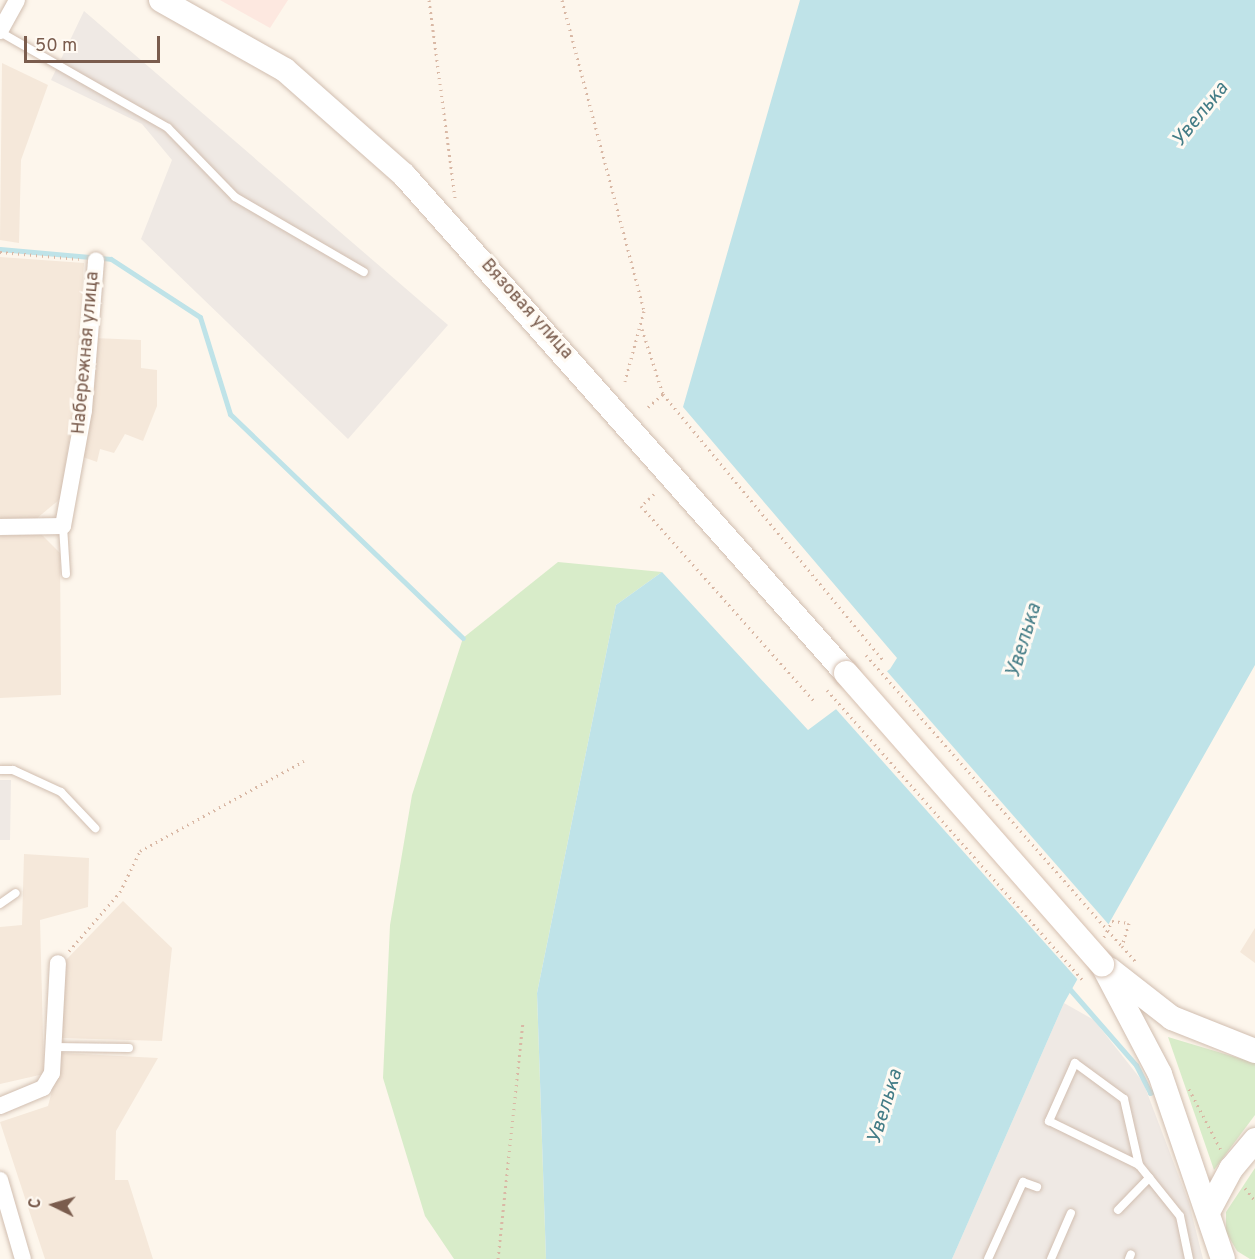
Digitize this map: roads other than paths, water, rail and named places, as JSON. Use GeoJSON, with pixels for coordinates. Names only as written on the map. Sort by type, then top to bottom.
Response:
{"type":"FeatureCollection","features":[{"type":"Feature","properties":{"kind":"street"},"geometry":{"type":"LineString","coordinates":[[0,32],[17,0]]}},
{"type":"Feature","properties":{"kind":"street","name":"Вязовая улица"},"geometry":{"type":"LineString","coordinates":[[161,0],[285,70],[404,175],[1102,964]]}},
{"type":"Feature","properties":{"kind":"street","name":"Набережная улица"},"geometry":{"type":"LineString","coordinates":[[63,526],[84,410],[96,260]]}},
{"type":"Feature","properties":{"kind":"street"},"geometry":{"type":"LineString","coordinates":[[0,528],[63,526]]}},
{"type":"Feature","properties":{"kind":"street"},"geometry":{"type":"LineString","coordinates":[[0,1106],[43,1088],[52,1073],[57,963]]}},
{"type":"Feature","properties":{"kind":"street"},"geometry":{"type":"LineString","coordinates":[[1102,964],[1172,1018],[1255,1051]]}},
{"type":"Feature","properties":{"kind":"street"},"geometry":{"type":"LineString","coordinates":[[1102,964],[1160,1074],[1209,1210],[1220,1250],[1233,1259]]}},
{"type":"Feature","properties":{"kind":"street"},"geometry":{"type":"LineString","coordinates":[[1209,1210],[1231,1169],[1255,1140]]}},
{"type":"Feature","properties":{"kind":"street"},"geometry":{"type":"LineString","coordinates":[[0,1180],[23,1259]]}},
{"type":"Feature","properties":{"kind":"lane"},"geometry":{"type":"LineString","coordinates":[[0,32],[168,128],[235,197],[364,272]]}},
{"type":"Feature","properties":{"kind":"lane"},"geometry":{"type":"LineString","coordinates":[[63,526],[66,574]]}},
{"type":"Feature","properties":{"kind":"lane"},"geometry":{"type":"LineString","coordinates":[[0,770],[13,770],[61,792],[95,828]]}},
{"type":"Feature","properties":{"kind":"lane"},"geometry":{"type":"LineString","coordinates":[[0,904],[16,892]]}},
{"type":"Feature","properties":{"kind":"lane"},"geometry":{"type":"LineString","coordinates":[[52,1047],[129,1048]]}},
{"type":"Feature","properties":{"kind":"lane"},"geometry":{"type":"LineString","coordinates":[[1139,1165],[1049,1121],[1075,1063],[1124,1099],[1139,1165],[1180,1216],[1189,1259]]}},
{"type":"Feature","properties":{"kind":"lane"},"geometry":{"type":"LineString","coordinates":[[1118,1210],[1149,1178]]}},
{"type":"Feature","properties":{"kind":"lane"},"geometry":{"type":"LineString","coordinates":[[988,1259],[1023,1182],[1037,1187]]}},
{"type":"Feature","properties":{"kind":"lane"},"geometry":{"type":"LineString","coordinates":[[1051,1259],[1071,1213]]}},
{"type":"Feature","properties":{"kind":"water","name":"Увелька"},"geometry":{"type":"Polygon","coordinates":[[[800,0],[1255,0],[1255,665],[1064,1003],[952,1259],[546,1259],[537,993],[616,605],[662,572],[808,730],[890,669],[897,658],[683,407],[800,0]]]}},
{"type":"Feature","properties":{"kind":"waterway"},"geometry":{"type":"LineString","coordinates":[[0,249],[111,259],[200,317],[230,414],[463,638]]}},
{"type":"Feature","properties":{"kind":"waterway"},"geometry":{"type":"LineString","coordinates":[[1067,986],[1136,1065],[1150,1093],[1159,1088]]}}]}
